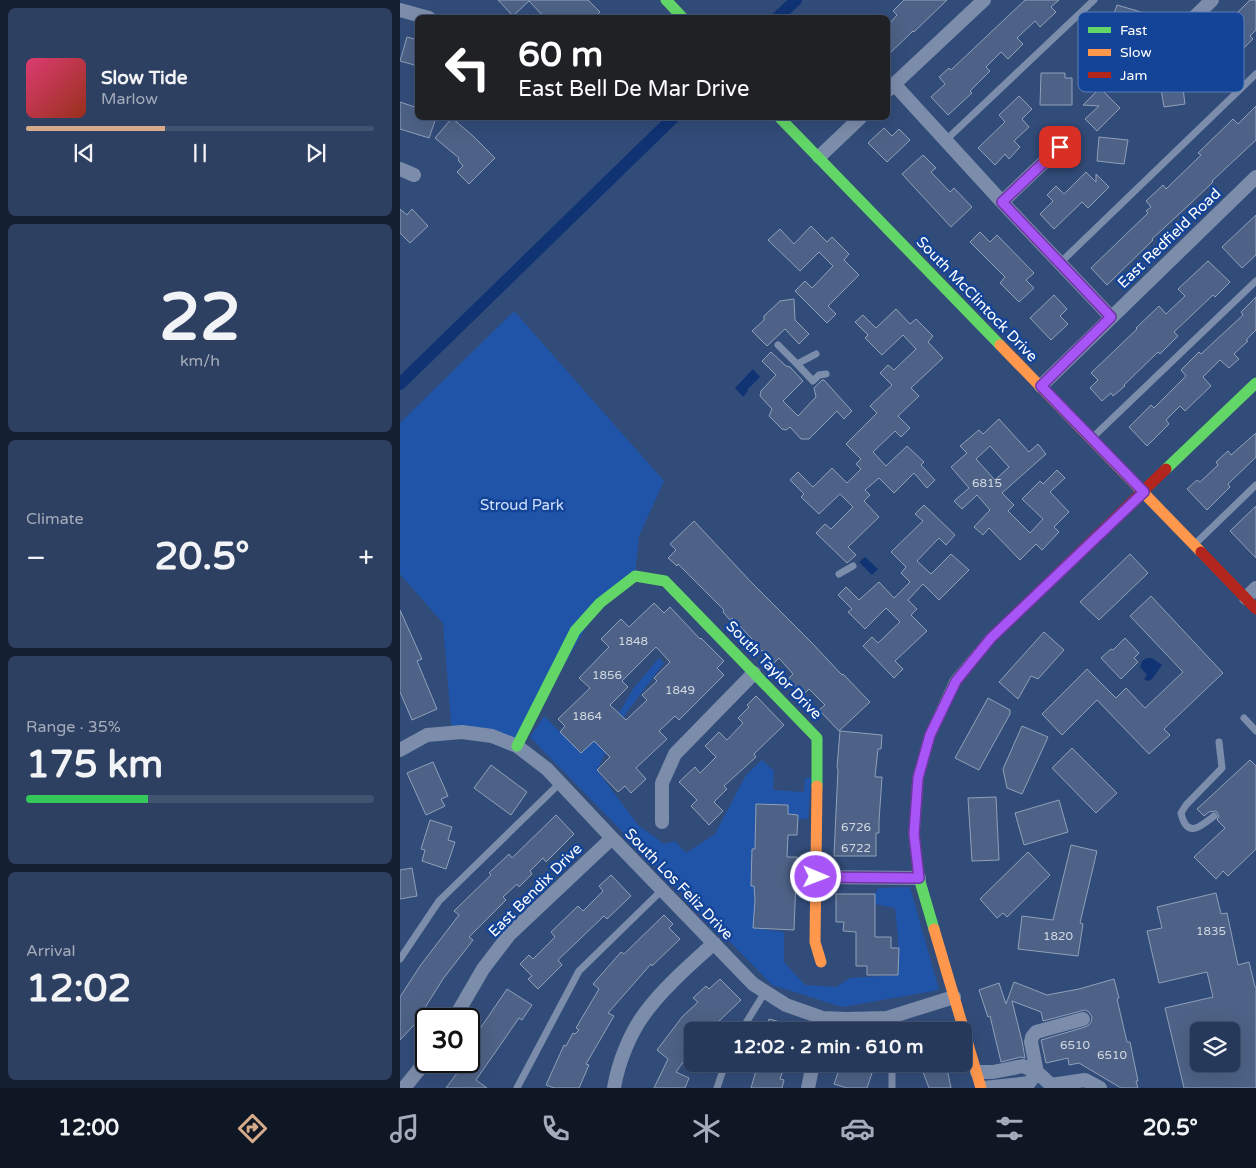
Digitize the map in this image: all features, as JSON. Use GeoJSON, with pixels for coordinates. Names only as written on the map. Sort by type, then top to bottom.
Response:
{"type":"FeatureCollection","features":[{"type":"Feature","properties":{"kind":"street"},"geometry":{"type":"LineString","coordinates":[[666,0],[680,15]]}},
{"type":"Feature","properties":{"kind":"street"},"geometry":{"type":"LineString","coordinates":[[984,0],[891,87],[946,140],[1111,317]]}},
{"type":"Feature","properties":{"kind":"street"},"geometry":{"type":"LineString","coordinates":[[1200,12],[1212,0]]}},
{"type":"Feature","properties":{"kind":"street"},"geometry":{"type":"LineString","coordinates":[[400,10],[418,15]]}},
{"type":"Feature","properties":{"kind":"street","name":"South McClintock Drive"},"geometry":{"type":"LineString","coordinates":[[782,120],[1256,609]]}},
{"type":"Feature","properties":{"kind":"street"},"geometry":{"type":"LineString","coordinates":[[819,157],[858,120]]}},
{"type":"Feature","properties":{"kind":"street"},"geometry":{"type":"LineString","coordinates":[[1002,202],[1060,147]]}},
{"type":"Feature","properties":{"kind":"street"},"geometry":{"type":"LineString","coordinates":[[400,169],[414,175]]}},
{"type":"Feature","properties":{"kind":"street","name":"East Redfield Road"},"geometry":{"type":"LineString","coordinates":[[1041,386],[1256,177]]}},
{"type":"Feature","properties":{"kind":"street"},"geometry":{"type":"LineString","coordinates":[[1083,1019],[1036,1032],[1031,1042],[1037,1072],[1029,1083],[982,1088],[919,878],[914,834],[918,778],[930,735],[956,681],[991,638],[1256,384]]}},
{"type":"Feature","properties":{"kind":"street","name":"South Taylor Drive"},"geometry":{"type":"LineString","coordinates":[[517,746],[575,631],[600,602],[635,576],[665,581],[817,738],[815,942],[820,962]]}},
{"type":"Feature","properties":{"kind":"street"},"geometry":{"type":"LineString","coordinates":[[1246,598],[1256,588]]}},
{"type":"Feature","properties":{"kind":"street"},"geometry":{"type":"LineString","coordinates":[[662,822],[662,783],[674,754],[754,673]]}},
{"type":"Feature","properties":{"kind":"street","name":"South Los Feliz Drive"},"geometry":{"type":"LineString","coordinates":[[400,750],[427,735],[462,732],[492,736],[517,746],[547,769],[753,984],[816,1022]]}},
{"type":"Feature","properties":{"kind":"street","name":"East Bendix Drive"},"geometry":{"type":"LineString","coordinates":[[461,1008],[483,970],[509,935],[612,838]]}},
{"type":"Feature","properties":{"kind":"street"},"geometry":{"type":"LineString","coordinates":[[816,877],[919,878]]}},
{"type":"Feature","properties":{"kind":"street"},"geometry":{"type":"LineString","coordinates":[[614,1088],[616,1075],[629,1041],[645,1013],[667,988],[714,944]]}},
{"type":"Feature","properties":{"kind":"street","name":"South Los Feliz Drive"},"geometry":{"type":"LineString","coordinates":[[896,1022],[954,997]]}},
{"type":"Feature","properties":{"kind":"street","name":"South Los Feliz Drive"},"geometry":{"type":"LineString","coordinates":[[835,1022],[845,1020],[863,1022]]}},
{"type":"Feature","properties":{"kind":"street"},"geometry":{"type":"LineString","coordinates":[[978,1072],[993,1072],[1023,1066],[1037,1072],[1052,1085],[1085,1080],[1100,1088]]}},
{"type":"Feature","properties":{"kind":"street"},"geometry":{"type":"LineString","coordinates":[[808,1088],[811,1072]]}},
{"type":"Feature","properties":{"kind":"street"},"geometry":{"type":"LineString","coordinates":[[404,1088],[416,1073]]}},
{"type":"Feature","properties":{"kind":"lane"},"geometry":{"type":"LineString","coordinates":[[1081,12],[1094,0]]}},
{"type":"Feature","properties":{"kind":"lane"},"geometry":{"type":"LineString","coordinates":[[946,140],[1078,15]]}},
{"type":"Feature","properties":{"kind":"lane"},"geometry":{"type":"LineString","coordinates":[[1244,86],[1256,74]]}},
{"type":"Feature","properties":{"kind":"lane"},"geometry":{"type":"LineString","coordinates":[[1060,263],[1237,92]]}},
{"type":"Feature","properties":{"kind":"lane"},"geometry":{"type":"LineString","coordinates":[[1092,439],[1256,280]]}},
{"type":"Feature","properties":{"kind":"lane"},"geometry":{"type":"LineString","coordinates":[[778,345],[813,381],[819,375],[826,374]]}},
{"type":"Feature","properties":{"kind":"lane"},"geometry":{"type":"LineString","coordinates":[[797,364],[816,354]]}},
{"type":"Feature","properties":{"kind":"lane"},"geometry":{"type":"LineString","coordinates":[[1194,545],[1256,485]]}},
{"type":"Feature","properties":{"kind":"lane"},"geometry":{"type":"LineString","coordinates":[[839,574],[853,566]]}},
{"type":"Feature","properties":{"kind":"lane"},"geometry":{"type":"LineString","coordinates":[[1244,718],[1256,731]]}},
{"type":"Feature","properties":{"kind":"lane"},"geometry":{"type":"LineString","coordinates":[[1214,816],[1200,828],[1193,828],[1186,825],[1181,813],[1190,800],[1222,768],[1219,742]]}},
{"type":"Feature","properties":{"kind":"lane"},"geometry":{"type":"LineString","coordinates":[[400,959],[439,901],[560,783]]}},
{"type":"Feature","properties":{"kind":"lane"},"geometry":{"type":"LineString","coordinates":[[517,1088],[578,971],[662,890]]}},
{"type":"Feature","properties":{"kind":"lane"},"geometry":{"type":"LineString","coordinates":[[747,1022],[766,992]]}},
{"type":"Feature","properties":{"kind":"lane"},"geometry":{"type":"LineString","coordinates":[[717,1088],[722,1072]]}},
{"type":"Feature","properties":{"kind":"lane"},"geometry":{"type":"LineString","coordinates":[[892,1072],[892,1088]]}},
{"type":"Feature","properties":{"kind":"green space","name":"Stroud Park"},"geometry":{"type":"Polygon","coordinates":[[[514,311],[664,481],[639,536],[635,576],[600,603],[517,746],[452,733],[443,623],[400,574],[400,423],[514,311]]]}},
{"type":"Feature","properties":{"kind":"green space"},"geometry":{"type":"Polygon","coordinates":[[[659,658],[664,663],[626,713],[597,770],[638,825],[664,844],[675,841],[686,853],[715,834],[746,775],[762,760],[774,771],[773,790],[804,792],[805,778],[811,778],[808,819],[798,819],[798,815],[788,814],[788,805],[756,804],[754,899],[761,900],[754,913],[754,928],[784,932],[784,962],[805,985],[836,987],[850,978],[898,975],[898,936],[895,908],[875,904],[875,894],[878,888],[910,887],[939,990],[842,1007],[772,985],[530,737],[544,716],[581,753],[621,710],[633,689],[659,658]]]}},
{"type":"Feature","properties":{"kind":"shaded area"},"geometry":{"type":"Polygon","coordinates":[[[753,369],[760,377],[743,397],[735,388],[753,369]]]}},
{"type":"Feature","properties":{"kind":"shaded area"},"geometry":{"type":"Polygon","coordinates":[[[865,557],[878,569],[872,575],[859,562],[865,557]]]}},
{"type":"Feature","properties":{"kind":"shaded area"},"geometry":{"type":"Polygon","coordinates":[[[1152,658],[1162,665],[1152,679],[1148,681],[1144,679],[1147,675],[1140,667],[1142,661],[1152,658]]]}},
{"type":"Feature","properties":{"kind":"building"},"geometry":{"type":"Polygon","coordinates":[[[498,0],[588,0],[600,12],[597,15],[542,15],[529,1],[512,15],[498,0]]]}},
{"type":"Feature","properties":{"kind":"building"},"geometry":{"type":"Polygon","coordinates":[[[904,0],[947,0],[890,53],[890,23],[897,15],[893,11],[904,0]]]}},
{"type":"Feature","properties":{"kind":"building"},"geometry":{"type":"Polygon","coordinates":[[[1025,0],[1059,0],[1051,7],[1056,12],[1040,27],[1035,21],[1017,38],[1023,44],[1008,59],[1001,52],[986,67],[990,71],[970,91],[972,93],[948,115],[931,97],[945,84],[939,77],[949,68],[951,70],[1025,0]]]}},
{"type":"Feature","properties":{"kind":"building"},"geometry":{"type":"Polygon","coordinates":[[[1250,0],[1256,0],[1256,30],[1250,36],[1253,39],[1244,48],[1244,12],[1238,12],[1250,0]]]}},
{"type":"Feature","properties":{"kind":"building"},"geometry":{"type":"Polygon","coordinates":[[[1117,5],[1141,12],[1115,12],[1117,5]]]}},
{"type":"Feature","properties":{"kind":"building"},"geometry":{"type":"Polygon","coordinates":[[[407,37],[415,39],[415,65],[400,61],[407,37]]]}},
{"type":"Feature","properties":{"kind":"building"},"geometry":{"type":"Polygon","coordinates":[[[1041,73],[1065,73],[1065,78],[1072,78],[1072,105],[1040,105],[1041,73]]]}},
{"type":"Feature","properties":{"kind":"building"},"geometry":{"type":"Polygon","coordinates":[[[1096,92],[1104,92],[1120,108],[1097,131],[1085,119],[1099,106],[1083,105],[1096,92]]]}},
{"type":"Feature","properties":{"kind":"building"},"geometry":{"type":"Polygon","coordinates":[[[1162,92],[1183,92],[1185,104],[1164,107],[1162,92]]]}},
{"type":"Feature","properties":{"kind":"building"},"geometry":{"type":"Polygon","coordinates":[[[1019,96],[1032,109],[1022,119],[1029,127],[1014,141],[1020,147],[1009,159],[1005,154],[995,165],[978,148],[1005,122],[999,115],[1019,96]]]}},
{"type":"Feature","properties":{"kind":"building"},"geometry":{"type":"Polygon","coordinates":[[[400,102],[415,107],[415,120],[435,120],[429,138],[400,129],[400,102]]]}},
{"type":"Feature","properties":{"kind":"building"},"geometry":{"type":"Polygon","coordinates":[[[1256,106],[1256,140],[1152,239],[1107,285],[1091,268],[1148,213],[1146,211],[1151,207],[1146,201],[1163,185],[1166,189],[1201,155],[1198,153],[1233,119],[1238,124],[1256,106]]]}},
{"type":"Feature","properties":{"kind":"building"},"geometry":{"type":"Polygon","coordinates":[[[450,120],[454,120],[495,158],[469,184],[457,172],[463,166],[458,160],[459,158],[435,138],[450,120]]]}},
{"type":"Feature","properties":{"kind":"building"},"geometry":{"type":"Polygon","coordinates":[[[884,128],[892,136],[899,129],[910,140],[887,162],[868,143],[884,128]]]}},
{"type":"Feature","properties":{"kind":"building"},"geometry":{"type":"Polygon","coordinates":[[[1099,137],[1128,140],[1124,164],[1097,161],[1099,137]]]}},
{"type":"Feature","properties":{"kind":"building"},"geometry":{"type":"Polygon","coordinates":[[[923,155],[936,168],[931,172],[950,192],[954,188],[972,207],[951,227],[902,174],[923,155]]]}},
{"type":"Feature","properties":{"kind":"building"},"geometry":{"type":"Polygon","coordinates":[[[1086,172],[1096,182],[1096,174],[1109,187],[1088,208],[1082,202],[1054,229],[1040,214],[1053,201],[1047,195],[1056,186],[1064,194],[1086,172]]]}},
{"type":"Feature","properties":{"kind":"building"},"geometry":{"type":"Polygon","coordinates":[[[400,209],[407,215],[412,209],[428,226],[410,243],[400,233],[400,209]]]}},
{"type":"Feature","properties":{"kind":"building"},"geometry":{"type":"Polygon","coordinates":[[[1256,215],[1256,255],[1242,268],[1222,247],[1256,215]]]}},
{"type":"Feature","properties":{"kind":"building"},"geometry":{"type":"Polygon","coordinates":[[[811,226],[827,242],[832,237],[849,254],[844,260],[859,275],[828,306],[836,314],[827,323],[795,291],[805,281],[812,288],[833,266],[819,252],[800,271],[768,240],[780,229],[794,244],[811,226]]]}},
{"type":"Feature","properties":{"kind":"building"},"geometry":{"type":"Polygon","coordinates":[[[980,232],[990,242],[997,235],[1034,273],[1026,280],[1034,288],[1019,302],[1000,283],[1005,277],[970,242],[980,232]]]}},
{"type":"Feature","properties":{"kind":"building"},"geometry":{"type":"Polygon","coordinates":[[[1208,261],[1230,282],[1215,297],[1213,295],[1174,332],[1178,336],[1160,354],[1158,352],[1113,396],[1111,393],[1102,401],[1090,388],[1098,380],[1091,373],[1159,306],[1166,314],[1185,296],[1178,289],[1208,261]]]}},
{"type":"Feature","properties":{"kind":"building"},"geometry":{"type":"Polygon","coordinates":[[[1054,295],[1067,309],[1060,316],[1068,324],[1051,340],[1030,318],[1054,295]]]}},
{"type":"Feature","properties":{"kind":"building"},"geometry":{"type":"Polygon","coordinates":[[[1256,297],[1256,330],[1246,340],[1248,341],[1234,354],[1239,359],[1229,368],[1220,360],[1203,377],[1211,386],[1185,411],[1180,406],[1166,420],[1169,424],[1147,446],[1129,427],[1151,405],[1154,408],[1186,376],[1181,370],[1199,352],[1201,354],[1243,315],[1241,312],[1256,297]]]}},
{"type":"Feature","properties":{"kind":"building"},"geometry":{"type":"Polygon","coordinates":[[[794,299],[795,320],[809,334],[799,344],[785,329],[767,346],[752,331],[780,301],[794,299]]]}},
{"type":"Feature","properties":{"kind":"building"},"geometry":{"type":"Polygon","coordinates":[[[896,309],[910,324],[916,319],[933,336],[928,342],[943,358],[911,388],[919,396],[898,416],[910,428],[901,437],[895,431],[873,452],[886,466],[907,446],[924,462],[921,465],[935,480],[927,488],[914,473],[894,493],[879,478],[865,490],[870,495],[864,501],[879,517],[848,547],[856,555],[847,563],[816,533],[825,524],[831,529],[853,507],[840,494],[819,514],[801,497],[804,494],[790,480],[798,472],[813,487],[832,468],[847,483],[861,469],[856,464],[861,459],[846,444],[877,413],[870,406],[892,385],[880,373],[888,365],[894,370],[916,349],[903,335],[882,355],[865,338],[868,335],[855,322],[863,315],[876,328],[896,309]]]}},
{"type":"Feature","properties":{"kind":"building"},"geometry":{"type":"Polygon","coordinates":[[[771,352],[786,366],[790,367],[803,381],[783,401],[798,416],[816,397],[814,388],[822,380],[852,411],[844,419],[837,411],[809,439],[801,439],[790,427],[786,430],[782,429],[769,416],[772,409],[760,396],[761,391],[776,375],[762,361],[771,352]]]}},
{"type":"Feature","properties":{"kind":"building"},"geometry":{"type":"Polygon","coordinates":[[[999,419],[1029,452],[1038,444],[1046,454],[1002,493],[1014,505],[1008,511],[1030,533],[1043,519],[1022,499],[1040,481],[1043,484],[1057,470],[1065,478],[1050,492],[1069,512],[1054,527],[1059,532],[1042,550],[1036,544],[1020,560],[989,528],[983,535],[974,527],[990,510],[977,495],[962,509],[954,501],[969,488],[951,467],[967,453],[960,446],[979,430],[983,434],[999,419]],[[990,446],[976,459],[995,480],[1009,467],[990,446]]]}},
{"type":"Feature","properties":{"kind":"building"},"geometry":{"type":"Polygon","coordinates":[[[1256,433],[1256,457],[1228,484],[1230,487],[1207,510],[1187,489],[1197,480],[1200,482],[1218,465],[1216,462],[1228,451],[1231,455],[1256,433]]]}},
{"type":"Feature","properties":{"kind":"building"},"geometry":{"type":"Polygon","coordinates":[[[924,505],[955,535],[946,545],[939,538],[917,561],[931,574],[951,554],[969,570],[939,600],[923,584],[908,600],[917,609],[911,615],[927,631],[895,661],[903,669],[894,678],[863,646],[872,637],[878,643],[900,622],[886,608],[865,629],[848,612],[852,609],[838,595],[846,587],[859,600],[879,582],[894,598],[910,582],[901,573],[906,567],[891,552],[923,521],[915,514],[924,505]]]}},
{"type":"Feature","properties":{"kind":"building"},"geometry":{"type":"Polygon","coordinates":[[[1256,506],[1256,558],[1230,531],[1256,506]]]}},
{"type":"Feature","properties":{"kind":"building"},"geometry":{"type":"Polygon","coordinates":[[[694,521],[752,583],[870,702],[839,731],[819,710],[825,705],[809,689],[803,695],[788,679],[793,674],[779,658],[774,663],[762,650],[760,652],[752,643],[754,641],[732,618],[730,620],[723,612],[724,610],[678,564],[677,566],[668,558],[676,550],[670,544],[694,521]]]}},
{"type":"Feature","properties":{"kind":"building"},"geometry":{"type":"Polygon","coordinates":[[[1130,554],[1148,573],[1099,620],[1080,602],[1130,554]]]}},
{"type":"Feature","properties":{"kind":"building"},"geometry":{"type":"Polygon","coordinates":[[[1151,596],[1223,673],[1164,729],[1170,735],[1149,754],[1097,700],[1062,735],[1042,714],[1087,669],[1116,698],[1126,688],[1145,708],[1183,672],[1130,616],[1151,596]]]}},
{"type":"Feature","properties":{"kind":"building"},"geometry":{"type":"Polygon","coordinates":[[[654,603],[664,613],[670,607],[724,661],[717,668],[724,675],[679,720],[675,716],[659,731],[667,739],[636,768],[646,779],[631,793],[625,786],[618,792],[597,770],[610,757],[594,741],[581,753],[560,732],[565,726],[558,719],[590,688],[579,678],[609,647],[601,639],[621,619],[629,627],[654,603]],[[656,647],[622,681],[628,687],[610,705],[626,720],[647,700],[642,695],[657,681],[654,678],[670,662],[656,647]]]}},
{"type":"Feature","properties":{"kind":"building"},"geometry":{"type":"Polygon","coordinates":[[[400,610],[422,659],[417,661],[437,709],[412,720],[400,692],[400,610]]]}},
{"type":"Feature","properties":{"kind":"building"},"geometry":{"type":"Polygon","coordinates":[[[1044,632],[1064,650],[1038,679],[1031,676],[1018,699],[999,682],[1044,632]]]}},
{"type":"Feature","properties":{"kind":"building"},"geometry":{"type":"Polygon","coordinates":[[[1125,638],[1139,653],[1134,658],[1138,662],[1121,679],[1101,658],[1111,649],[1113,650],[1125,638]]]}},
{"type":"Feature","properties":{"kind":"building"},"geometry":{"type":"Polygon","coordinates":[[[756,696],[784,725],[754,754],[756,757],[724,786],[727,789],[714,802],[723,811],[709,825],[691,806],[697,800],[679,782],[695,767],[700,773],[716,757],[705,746],[719,732],[727,740],[743,723],[738,718],[749,707],[747,705],[756,696]]]}},
{"type":"Feature","properties":{"kind":"building"},"geometry":{"type":"Polygon","coordinates":[[[988,698],[1010,710],[1010,714],[979,770],[955,758],[988,698]]]}},
{"type":"Feature","properties":{"kind":"building"},"geometry":{"type":"Polygon","coordinates":[[[1022,726],[1048,737],[1022,794],[1007,788],[1003,769],[1022,726]]]}},
{"type":"Feature","properties":{"kind":"building"},"geometry":{"type":"Polygon","coordinates":[[[840,731],[882,735],[881,749],[878,749],[875,777],[882,777],[879,833],[876,833],[876,856],[834,856],[840,731]]]}},
{"type":"Feature","properties":{"kind":"building"},"geometry":{"type":"Polygon","coordinates":[[[1072,748],[1117,793],[1096,813],[1052,768],[1072,748]]]}},
{"type":"Feature","properties":{"kind":"building"},"geometry":{"type":"Polygon","coordinates":[[[1250,760],[1256,766],[1256,849],[1228,876],[1223,871],[1216,879],[1194,857],[1225,828],[1217,820],[1219,816],[1216,811],[1209,812],[1204,816],[1197,809],[1250,760]]]}},
{"type":"Feature","properties":{"kind":"building"},"geometry":{"type":"Polygon","coordinates":[[[433,762],[448,796],[441,799],[445,806],[426,815],[407,773],[433,762]]]}},
{"type":"Feature","properties":{"kind":"building"},"geometry":{"type":"Polygon","coordinates":[[[491,765],[527,792],[511,815],[474,788],[491,765]]]}},
{"type":"Feature","properties":{"kind":"building"},"geometry":{"type":"Polygon","coordinates":[[[996,797],[999,860],[972,861],[968,798],[996,797]]]}},
{"type":"Feature","properties":{"kind":"building"},"geometry":{"type":"Polygon","coordinates":[[[1059,800],[1068,832],[1024,845],[1015,813],[1059,800]]]}},
{"type":"Feature","properties":{"kind":"building"},"geometry":{"type":"Polygon","coordinates":[[[756,804],[788,805],[788,814],[798,815],[797,835],[788,835],[787,857],[797,857],[798,879],[796,879],[794,930],[753,928],[755,900],[754,886],[751,886],[752,849],[755,849],[756,804]]]}},
{"type":"Feature","properties":{"kind":"building"},"geometry":{"type":"Polygon","coordinates":[[[556,815],[574,834],[546,862],[543,858],[530,871],[532,874],[519,887],[517,884],[503,897],[506,900],[469,937],[473,940],[443,979],[425,1008],[415,1008],[415,1023],[400,1040],[400,997],[420,966],[459,915],[454,911],[491,875],[489,873],[509,854],[512,858],[556,815]]]}},
{"type":"Feature","properties":{"kind":"building"},"geometry":{"type":"Polygon","coordinates":[[[430,820],[452,827],[448,840],[455,842],[446,869],[422,861],[425,850],[421,849],[430,820]]]}},
{"type":"Feature","properties":{"kind":"building"},"geometry":{"type":"Polygon","coordinates":[[[1071,845],[1097,851],[1080,923],[1083,924],[1078,956],[1018,949],[1022,916],[1053,920],[1071,845]]]}},
{"type":"Feature","properties":{"kind":"building"},"geometry":{"type":"Polygon","coordinates":[[[1028,852],[1050,875],[1007,917],[1003,913],[997,918],[980,899],[1028,852]]]}},
{"type":"Feature","properties":{"kind":"building"},"geometry":{"type":"Polygon","coordinates":[[[412,868],[417,896],[400,899],[400,870],[412,868]]]}},
{"type":"Feature","properties":{"kind":"building"},"geometry":{"type":"Polygon","coordinates":[[[611,875],[631,896],[607,919],[604,916],[558,960],[562,965],[538,989],[528,979],[532,976],[520,964],[529,955],[533,959],[555,937],[551,932],[578,906],[583,911],[603,891],[599,886],[611,875]]]}},
{"type":"Feature","properties":{"kind":"building"},"geometry":{"type":"Polygon","coordinates":[[[1216,893],[1221,914],[1227,913],[1238,965],[1249,962],[1256,987],[1256,1088],[1184,1088],[1165,1008],[1213,997],[1207,972],[1159,983],[1147,931],[1162,928],[1157,907],[1216,893]]]}},
{"type":"Feature","properties":{"kind":"building"},"geometry":{"type":"Polygon","coordinates":[[[836,894],[875,894],[875,937],[891,937],[891,948],[899,948],[898,975],[867,975],[867,966],[856,966],[856,932],[843,931],[844,922],[836,922],[836,894]]]}},
{"type":"Feature","properties":{"kind":"building"},"geometry":{"type":"Polygon","coordinates":[[[664,915],[673,924],[669,928],[680,939],[652,966],[651,964],[608,1013],[614,1016],[586,1064],[589,1065],[579,1088],[554,1088],[546,1085],[564,1045],[566,1046],[573,1033],[575,1034],[579,1030],[576,1028],[599,989],[593,984],[621,952],[624,954],[664,915]]]}},
{"type":"Feature","properties":{"kind":"building"},"geometry":{"type":"Polygon","coordinates":[[[720,979],[741,1000],[718,1022],[684,1022],[684,1061],[676,1072],[689,1078],[685,1088],[654,1088],[668,1059],[657,1050],[682,1017],[698,1002],[693,998],[706,986],[709,989],[720,979]]]}},
{"type":"Feature","properties":{"kind":"building"},"geometry":{"type":"Polygon","coordinates":[[[1114,979],[1127,1042],[1130,1042],[1138,1088],[1121,1088],[1079,1063],[1069,1065],[1068,1058],[1046,1063],[1041,1040],[1089,1025],[1092,1017],[1085,1010],[1043,1021],[1041,1012],[1012,1001],[1025,1058],[1021,1057],[1001,1062],[990,1016],[988,1017],[979,990],[999,983],[1006,1004],[1014,982],[1047,995],[1079,989],[1114,979]]]}},
{"type":"Feature","properties":{"kind":"building"},"geometry":{"type":"Polygon","coordinates":[[[507,989],[532,1005],[522,1020],[519,1018],[476,1080],[487,1088],[446,1088],[457,1073],[480,1073],[480,1029],[507,989]]]}},
{"type":"Feature","properties":{"kind":"building"},"geometry":{"type":"Polygon","coordinates":[[[769,1019],[780,1022],[768,1022],[769,1019]]]}},
{"type":"Feature","properties":{"kind":"building"},"geometry":{"type":"Polygon","coordinates":[[[756,1072],[782,1072],[780,1079],[784,1080],[782,1088],[751,1088],[756,1072]]]}},
{"type":"Feature","properties":{"kind":"building"},"geometry":{"type":"Polygon","coordinates":[[[838,1072],[872,1072],[867,1088],[847,1088],[834,1084],[838,1072]]]}},
{"type":"Feature","properties":{"kind":"building"},"geometry":{"type":"Polygon","coordinates":[[[923,1072],[948,1072],[951,1088],[929,1088],[923,1072]]]}},
{"type":"Feature","properties":{"kind":"waterway"},"geometry":{"type":"LineString","coordinates":[[780,15],[796,0]]}},
{"type":"Feature","properties":{"kind":"waterway"},"geometry":{"type":"LineString","coordinates":[[400,384],[671,120]]}},
{"type":"Feature","properties":{"kind":"traffic: fast"},"geometry":{"type":"LineString","coordinates":[[666,0],[680,15]]}},
{"type":"Feature","properties":{"kind":"traffic: fast"},"geometry":{"type":"LineString","coordinates":[[782,120],[1000,345]]}},
{"type":"Feature","properties":{"kind":"traffic: fast"},"geometry":{"type":"LineString","coordinates":[[1166,469],[1256,383]]}},
{"type":"Feature","properties":{"kind":"traffic: fast"},"geometry":{"type":"LineString","coordinates":[[517,746],[575,631],[600,603],[635,576],[665,581],[817,738],[817,786]]}},
{"type":"Feature","properties":{"kind":"traffic: fast"},"geometry":{"type":"LineString","coordinates":[[934,929],[919,878],[914,835],[918,778],[930,735],[955,681],[990,639]]}},
{"type":"Feature","properties":{"kind":"traffic: slow"},"geometry":{"type":"LineString","coordinates":[[1000,345],[1201,552]]}},
{"type":"Feature","properties":{"kind":"traffic: slow"},"geometry":{"type":"LineString","coordinates":[[817,786],[815,942],[821,962]]}},
{"type":"Feature","properties":{"kind":"traffic: slow"},"geometry":{"type":"LineString","coordinates":[[934,929],[981,1088]]}},
{"type":"Feature","properties":{"kind":"traffic: jam"},"geometry":{"type":"LineString","coordinates":[[990,639],[1166,469]]}},
{"type":"Feature","properties":{"kind":"traffic: jam"},"geometry":{"type":"LineString","coordinates":[[1201,552],[1256,609]]}},
{"type":"Feature","properties":{"kind":"route"},"geometry":{"type":"LineString","coordinates":[[816,877],[919,878],[914,834],[918,778],[936,719],[956,681],[991,638],[1144,492],[1041,386],[1111,317],[1002,202],[1060,147]]}}]}
